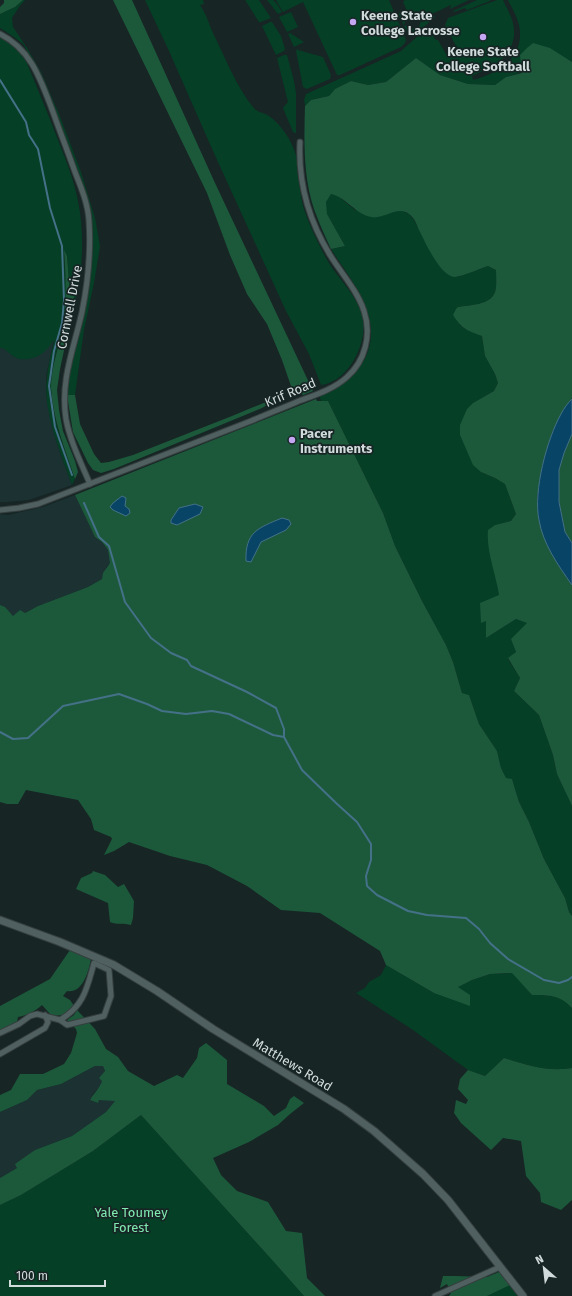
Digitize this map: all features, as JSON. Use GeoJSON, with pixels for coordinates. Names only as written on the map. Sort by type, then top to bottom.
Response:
{"type":"FeatureCollection","features":[{"type":"Feature","properties":{"kind":"street","name":"Cornwell Drive"},"geometry":{"type":"LineString","coordinates":[[0,34],[16,44],[28,57],[41,82],[84,195],[89,219],[89,260],[82,311],[68,364],[64,396],[66,419],[72,440],[90,484]]}},
{"type":"Feature","properties":{"kind":"street","name":"Krif Road"},"geometry":{"type":"LineString","coordinates":[[0,510],[38,504],[317,394],[338,384],[346,378],[359,363],[363,355],[367,339],[364,312],[356,294],[329,254],[314,223],[305,197],[300,142]]}},
{"type":"Feature","properties":{"kind":"street","name":"Matthews Road"},"geometry":{"type":"LineString","coordinates":[[0,920],[60,942],[114,965],[213,1029],[344,1109],[374,1131],[423,1174],[448,1200],[523,1296]]}},
{"type":"Feature","properties":{"kind":"street"},"geometry":{"type":"LineString","coordinates":[[0,1033],[19,1024],[30,1016],[37,1014],[60,1020],[67,1025],[104,1016],[111,996],[108,970],[94,963],[84,996],[70,1014],[60,1020]]}},
{"type":"Feature","properties":{"kind":"street"},"geometry":{"type":"LineString","coordinates":[[0,1054],[45,1028],[48,1022],[45,1015]]}},
{"type":"Feature","properties":{"kind":"street"},"geometry":{"type":"LineString","coordinates":[[435,1296],[445,1294],[500,1267]]}},
{"type":"Feature","properties":{"kind":"shaded area"},"geometry":{"type":"Polygon","coordinates":[[[54,339],[46,377],[46,393],[50,418],[59,450],[72,485],[29,500],[0,502],[0,348],[8,351],[13,356],[54,339]]]}},
{"type":"Feature","properties":{"kind":"shaded area"},"geometry":{"type":"Polygon","coordinates":[[[75,495],[95,537],[102,542],[108,550],[111,563],[107,566],[102,579],[88,587],[38,606],[25,613],[13,616],[0,605],[0,514],[8,515],[43,507],[75,495]]]}},
{"type":"Feature","properties":{"kind":"shaded area"},"geometry":{"type":"Polygon","coordinates":[[[95,1066],[103,1066],[105,1072],[101,1085],[90,1100],[98,1103],[99,1100],[116,1100],[106,1112],[72,1136],[35,1150],[17,1168],[0,1178],[0,1112],[27,1100],[37,1090],[61,1084],[95,1066]]]}},
{"type":"Feature","properties":{"kind":"green space"},"geometry":{"type":"Polygon","coordinates":[[[4,0],[23,0],[15,7],[0,14],[0,7],[4,3],[4,0]]]}},
{"type":"Feature","properties":{"kind":"green space"},"geometry":{"type":"Polygon","coordinates":[[[25,0],[12,18],[13,27],[41,72],[59,114],[81,172],[95,218],[100,246],[84,330],[75,395],[67,395],[71,365],[85,297],[91,237],[83,187],[74,159],[39,71],[23,44],[0,28],[0,14],[15,7],[25,0]]]}},
{"type":"Feature","properties":{"kind":"green space"},"geometry":{"type":"Polygon","coordinates":[[[113,0],[132,0],[215,183],[313,391],[303,395],[298,390],[292,389],[267,324],[247,294],[230,255],[207,193],[113,0]]]}},
{"type":"Feature","properties":{"kind":"green space"},"geometry":{"type":"Polygon","coordinates":[[[145,0],[203,0],[204,4],[200,5],[241,90],[255,109],[269,116],[278,124],[286,133],[292,144],[297,157],[297,173],[302,203],[309,223],[330,264],[357,303],[363,320],[362,341],[353,361],[347,370],[330,382],[321,385],[309,354],[286,311],[145,0]]]}},
{"type":"Feature","properties":{"kind":"green space"},"geometry":{"type":"Polygon","coordinates":[[[245,0],[259,0],[271,18],[259,22],[245,0]]]}},
{"type":"Feature","properties":{"kind":"green space"},"geometry":{"type":"Polygon","coordinates":[[[267,0],[273,0],[282,12],[278,14],[267,0]]]}},
{"type":"Feature","properties":{"kind":"green space","name":"Keene State College Lacrosse"},"geometry":{"type":"Polygon","coordinates":[[[276,0],[389,0],[406,40],[401,47],[340,75],[337,75],[303,2],[283,12],[276,0]]]}},
{"type":"Feature","properties":{"kind":"green space"},"geometry":{"type":"Polygon","coordinates":[[[405,0],[469,0],[450,9],[451,5],[432,14],[435,17],[418,32],[413,34],[407,32],[399,15],[399,13],[404,11],[407,16],[404,25],[416,30],[421,21],[424,22],[425,20],[408,13],[403,2],[405,0]]]}},
{"type":"Feature","properties":{"kind":"green space"},"geometry":{"type":"Polygon","coordinates":[[[477,0],[490,1],[467,10],[465,8],[454,12],[453,11],[477,0]]]}},
{"type":"Feature","properties":{"kind":"green space"},"geometry":{"type":"Polygon","coordinates":[[[497,0],[503,0],[510,14],[514,26],[512,43],[505,56],[499,62],[472,76],[473,80],[498,70],[512,58],[516,51],[519,43],[520,29],[516,16],[508,0],[572,0],[572,62],[567,59],[506,77],[495,85],[468,84],[440,75],[416,58],[386,82],[368,85],[351,81],[335,89],[329,96],[311,100],[305,106],[304,100],[306,94],[401,51],[427,28],[436,40],[438,40],[446,54],[457,48],[445,25],[448,18],[497,0]]]}},
{"type":"Feature","properties":{"kind":"green space"},"geometry":{"type":"Polygon","coordinates":[[[291,12],[298,27],[287,32],[279,17],[291,12]]]}},
{"type":"Feature","properties":{"kind":"green space"},"geometry":{"type":"Polygon","coordinates":[[[272,22],[281,36],[285,49],[276,55],[262,26],[272,22]]]}},
{"type":"Feature","properties":{"kind":"green space"},"geometry":{"type":"Polygon","coordinates":[[[290,33],[304,42],[294,47],[288,34],[290,33]]]}},
{"type":"Feature","properties":{"kind":"green space"},"geometry":{"type":"Polygon","coordinates":[[[0,38],[15,48],[26,61],[70,170],[80,214],[82,227],[82,255],[79,283],[73,309],[74,296],[70,295],[67,256],[64,251],[67,295],[66,309],[53,368],[51,387],[56,423],[75,479],[72,485],[58,446],[47,403],[46,390],[48,372],[54,340],[43,353],[30,359],[17,358],[0,348],[0,38]]]}},
{"type":"Feature","properties":{"kind":"green space"},"geometry":{"type":"Polygon","coordinates":[[[533,43],[550,48],[572,62],[572,398],[562,413],[552,433],[543,466],[537,499],[557,563],[572,585],[572,806],[557,774],[553,755],[539,715],[514,691],[520,678],[508,658],[516,652],[511,639],[527,623],[516,619],[486,638],[486,621],[481,623],[480,603],[499,595],[488,546],[488,530],[495,525],[511,521],[516,514],[505,484],[481,472],[473,465],[460,435],[460,425],[467,409],[473,403],[494,391],[498,383],[495,374],[485,356],[482,336],[465,328],[453,315],[458,307],[480,304],[489,300],[493,296],[496,287],[496,270],[488,266],[467,274],[455,277],[450,276],[444,272],[434,259],[414,220],[409,214],[400,211],[381,217],[371,217],[360,213],[341,198],[331,194],[326,202],[327,214],[345,246],[331,249],[310,196],[305,158],[305,106],[311,100],[329,96],[335,89],[351,81],[368,85],[386,82],[416,58],[440,75],[468,84],[495,85],[506,77],[522,73],[520,55],[533,43]]]}},
{"type":"Feature","properties":{"kind":"green space"},"geometry":{"type":"Polygon","coordinates":[[[297,49],[323,57],[331,75],[330,79],[307,89],[303,87],[296,51],[297,49]]]}},
{"type":"Feature","properties":{"kind":"green space"},"geometry":{"type":"Polygon","coordinates":[[[287,55],[296,93],[296,133],[293,132],[283,108],[288,102],[277,58],[287,55]]]}},
{"type":"Feature","properties":{"kind":"green space"},"geometry":{"type":"Polygon","coordinates":[[[331,194],[337,195],[355,210],[377,217],[400,210],[409,214],[414,220],[429,249],[444,271],[457,277],[488,266],[496,270],[495,292],[489,300],[480,304],[458,307],[460,325],[465,329],[482,336],[485,356],[495,374],[498,383],[494,391],[473,403],[481,472],[505,484],[516,514],[511,521],[495,525],[499,596],[481,622],[486,621],[486,638],[516,619],[528,623],[512,639],[516,652],[508,659],[520,678],[514,691],[539,715],[553,755],[557,774],[572,806],[572,916],[569,912],[565,898],[544,859],[519,802],[512,779],[506,779],[501,768],[497,751],[479,724],[469,695],[462,693],[453,662],[446,645],[395,546],[383,513],[328,401],[321,401],[319,395],[346,381],[360,366],[370,345],[371,330],[369,316],[364,302],[331,249],[345,246],[327,214],[325,202],[331,194]]]}},
{"type":"Feature","properties":{"kind":"green space"},"geometry":{"type":"Polygon","coordinates":[[[64,250],[67,256],[70,295],[74,296],[73,309],[57,390],[63,431],[78,472],[75,479],[54,412],[51,388],[53,366],[62,332],[65,311],[66,281],[64,250]]]}},
{"type":"Feature","properties":{"kind":"green space"},"geometry":{"type":"Polygon","coordinates":[[[283,391],[277,399],[262,408],[101,473],[93,470],[88,463],[73,432],[67,395],[75,395],[80,424],[94,454],[101,463],[133,455],[232,416],[266,402],[283,391]]]}},
{"type":"Feature","properties":{"kind":"green space"},"geometry":{"type":"Polygon","coordinates":[[[316,399],[317,401],[328,401],[383,513],[395,546],[446,645],[453,662],[462,693],[469,695],[479,724],[497,751],[501,768],[506,778],[512,779],[519,802],[544,859],[565,898],[569,912],[572,916],[572,1008],[559,998],[544,995],[532,995],[512,973],[490,974],[472,980],[458,987],[470,995],[470,1006],[434,993],[386,965],[380,951],[320,913],[281,910],[247,886],[207,865],[170,856],[129,842],[104,855],[112,839],[111,837],[94,830],[91,819],[78,800],[26,790],[18,804],[7,804],[0,802],[0,605],[5,607],[13,616],[20,610],[25,613],[38,606],[88,587],[102,579],[103,573],[110,563],[108,550],[102,542],[95,537],[75,495],[316,399]]]}},
{"type":"Feature","properties":{"kind":"green space"},"geometry":{"type":"Polygon","coordinates":[[[572,434],[572,543],[565,532],[559,502],[559,470],[572,434]]]}},
{"type":"Feature","properties":{"kind":"green space"},"geometry":{"type":"Polygon","coordinates":[[[93,871],[105,875],[118,887],[124,884],[134,901],[131,925],[110,922],[108,903],[76,889],[81,878],[92,873],[93,871]]]}},
{"type":"Feature","properties":{"kind":"green space"},"geometry":{"type":"Polygon","coordinates":[[[70,950],[91,959],[87,975],[81,985],[73,991],[67,991],[63,996],[70,1000],[74,1006],[64,1015],[51,1015],[42,1005],[31,1013],[18,1017],[17,1022],[0,1030],[0,1006],[50,979],[70,950]]]}},
{"type":"Feature","properties":{"kind":"green space"},"geometry":{"type":"Polygon","coordinates":[[[386,965],[434,993],[457,987],[490,974],[513,973],[532,995],[549,996],[563,1000],[572,1008],[572,1068],[546,1068],[504,1058],[485,1076],[468,1070],[413,1030],[356,993],[365,988],[369,982],[381,975],[386,965]]]}},
{"type":"Feature","properties":{"kind":"green space"},"geometry":{"type":"Polygon","coordinates":[[[77,1010],[95,1029],[106,1049],[118,1057],[128,1071],[154,1086],[177,1075],[183,1078],[197,1058],[199,1048],[206,1043],[227,1060],[227,1084],[264,1106],[274,1116],[286,1108],[290,1099],[294,1096],[304,1103],[278,1125],[249,1142],[213,1158],[221,1175],[237,1191],[268,1202],[286,1231],[302,1233],[307,1278],[325,1296],[304,1296],[141,1115],[93,1151],[21,1195],[0,1205],[0,1178],[17,1168],[15,1164],[35,1150],[72,1136],[106,1112],[115,1101],[99,1100],[98,1103],[90,1100],[101,1084],[102,1081],[99,1078],[105,1071],[103,1066],[95,1066],[61,1084],[37,1090],[27,1100],[0,1112],[0,1095],[11,1090],[20,1074],[43,1074],[64,1064],[71,1053],[77,1033],[76,1029],[67,1020],[74,1015],[77,1010]]]}},
{"type":"Feature","properties":{"kind":"green space"},"geometry":{"type":"Polygon","coordinates":[[[504,1058],[546,1068],[572,1068],[572,1200],[561,1210],[541,1202],[540,1193],[526,1176],[521,1141],[503,1138],[491,1150],[461,1123],[454,1113],[456,1100],[466,1104],[468,1100],[458,1089],[460,1079],[468,1070],[485,1076],[504,1058]]]}},
{"type":"Feature","properties":{"kind":"green space","name":"Yale Toumey Forest"},"geometry":{"type":"Polygon","coordinates":[[[141,1115],[304,1296],[0,1296],[0,1205],[21,1195],[93,1151],[141,1115]]]}},
{"type":"Feature","properties":{"kind":"green space"},"geometry":{"type":"Polygon","coordinates":[[[499,1272],[510,1285],[487,1296],[449,1296],[451,1293],[447,1284],[440,1288],[443,1276],[487,1277],[499,1272]]]}},
{"type":"Feature","properties":{"kind":"green space"},"geometry":{"type":"Polygon","coordinates":[[[515,1282],[525,1296],[487,1296],[515,1282]]]}},
{"type":"Feature","properties":{"kind":"water"},"geometry":{"type":"Polygon","coordinates":[[[572,399],[572,434],[559,470],[559,502],[565,532],[572,543],[572,585],[556,562],[544,537],[539,520],[538,495],[542,466],[546,451],[561,414],[572,399]]]}},
{"type":"Feature","properties":{"kind":"water"},"geometry":{"type":"Polygon","coordinates":[[[122,496],[126,498],[125,506],[129,509],[130,513],[126,516],[110,507],[122,496]]]}},
{"type":"Feature","properties":{"kind":"water"},"geometry":{"type":"Polygon","coordinates":[[[195,504],[203,507],[200,514],[177,525],[171,523],[171,520],[179,508],[195,504]]]}},
{"type":"Feature","properties":{"kind":"water"},"geometry":{"type":"Polygon","coordinates":[[[282,518],[289,520],[291,524],[286,530],[261,542],[251,562],[246,561],[248,543],[255,532],[260,528],[282,518]]]}},
{"type":"Feature","properties":{"kind":"waterway"},"geometry":{"type":"LineString","coordinates":[[0,80],[26,122],[29,135],[38,149],[50,208],[62,246],[64,300],[62,323],[54,351],[49,386],[55,427],[72,475]]}},
{"type":"Feature","properties":{"kind":"waterway"},"geometry":{"type":"LineString","coordinates":[[84,503],[99,537],[109,546],[125,602],[151,638],[171,653],[187,660],[191,666],[247,692],[276,708],[284,729],[284,737]]}},
{"type":"Feature","properties":{"kind":"waterway"},"geometry":{"type":"LineString","coordinates":[[0,732],[13,739],[28,738],[63,706],[119,694],[162,711],[186,714],[212,711],[229,714],[273,735],[284,737],[302,770],[357,822],[371,844],[371,860],[366,876],[367,886],[377,895],[408,911],[427,915],[466,918],[479,929],[490,943],[508,959],[544,980],[559,983],[572,977]]}},
{"type":"Feature","properties":{"kind":"place","name":"Keene State College Lacrosse"},"geometry":{"type":"Point","coordinates":[353,22]}},
{"type":"Feature","properties":{"kind":"place","name":"Keene State College Softball"},"geometry":{"type":"Point","coordinates":[483,37]}},
{"type":"Feature","properties":{"kind":"place","name":"Pacer Instruments"},"geometry":{"type":"Point","coordinates":[292,440]}}]}
